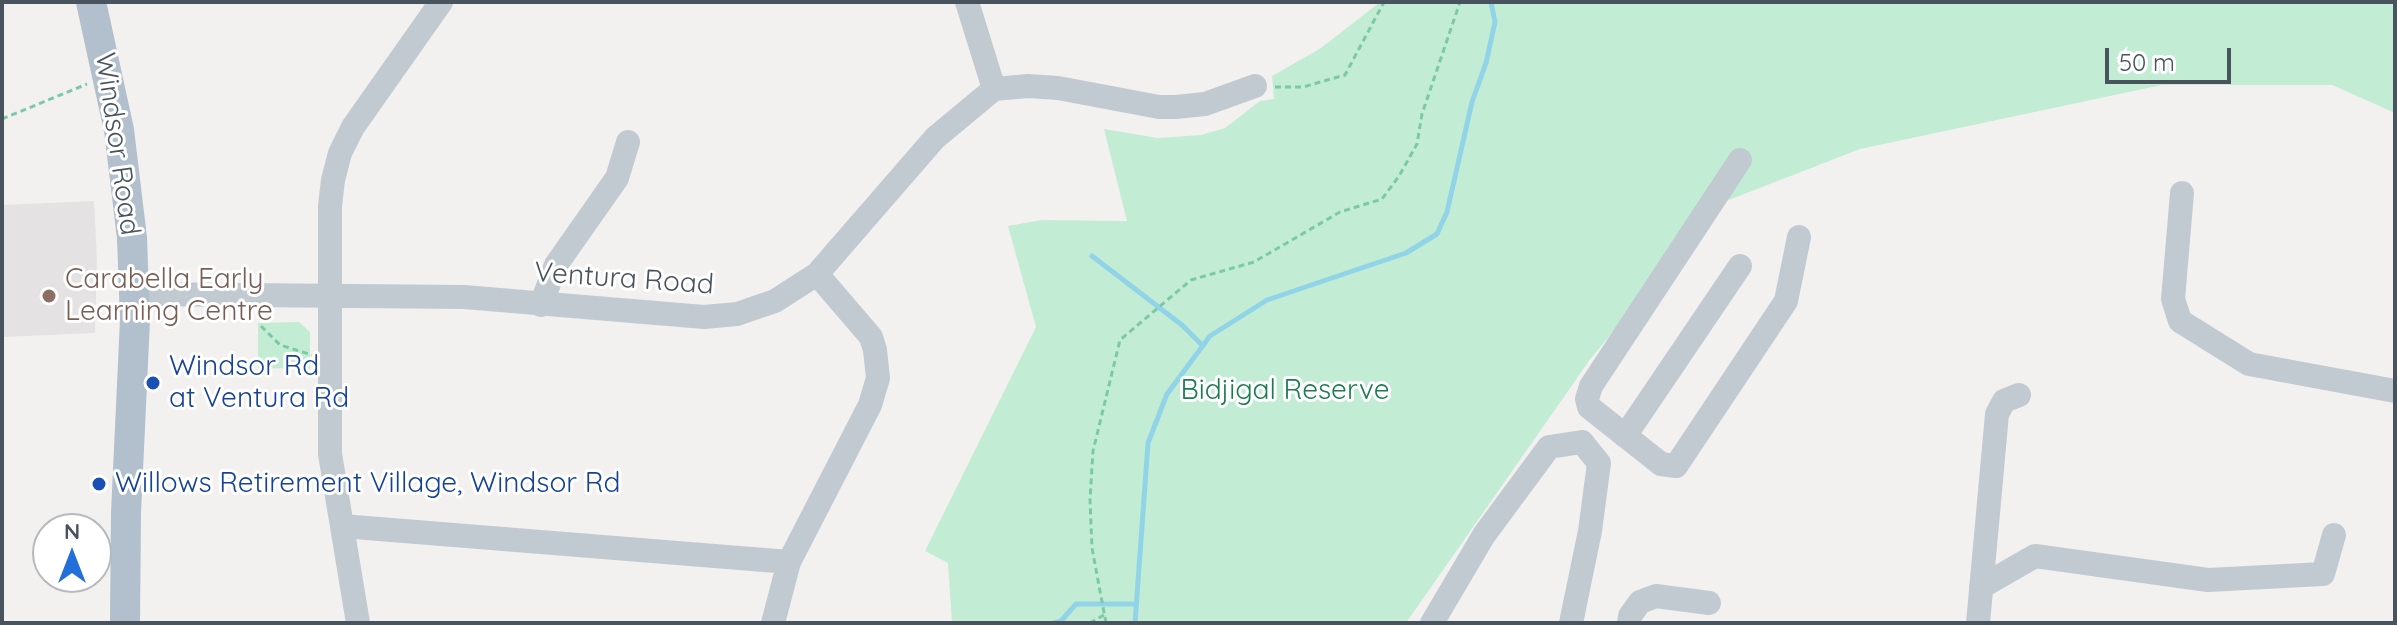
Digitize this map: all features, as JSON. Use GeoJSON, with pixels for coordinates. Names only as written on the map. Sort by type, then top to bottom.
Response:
{"type":"FeatureCollection","features":[{"type":"Feature","properties":{"kind":"main road","name":"Windsor Road"},"geometry":{"type":"LineString","coordinates":[[91,2],[119,130],[132,238],[132,409],[126,513],[125,623]]}},
{"type":"Feature","properties":{"kind":"street"},"geometry":{"type":"LineString","coordinates":[[358,623],[330,454],[330,206],[333,180],[340,153],[353,127],[441,2]]}},
{"type":"Feature","properties":{"kind":"street"},"geometry":{"type":"LineString","coordinates":[[967,2],[994,89],[1028,86],[1058,88],[1159,107],[1176,107],[1205,104],[1255,86]]}},
{"type":"Feature","properties":{"kind":"street","name":"Ventura Road"},"geometry":{"type":"LineString","coordinates":[[134,294],[464,297],[723,316],[763,307],[817,274],[935,138],[994,89]]}},
{"type":"Feature","properties":{"kind":"street"},"geometry":{"type":"LineString","coordinates":[[541,305],[556,265],[617,178],[628,142]]}},
{"type":"Feature","properties":{"kind":"street"},"geometry":{"type":"LineString","coordinates":[[1740,160],[1589,391],[1587,405],[1661,464],[1676,466],[1786,301],[1799,237]]}},
{"type":"Feature","properties":{"kind":"street"},"geometry":{"type":"LineString","coordinates":[[2182,193],[2173,299],[2180,321],[2249,364],[2395,391]]}},
{"type":"Feature","properties":{"kind":"street"},"geometry":{"type":"LineString","coordinates":[[1587,623],[1616,443],[1740,266]]}},
{"type":"Feature","properties":{"kind":"street"},"geometry":{"type":"LineString","coordinates":[[773,623],[789,562],[870,405],[878,378],[871,337],[817,274]]}},
{"type":"Feature","properties":{"kind":"street"},"geometry":{"type":"LineString","coordinates":[[1978,623],[1997,414],[2004,401],[2019,395]]}},
{"type":"Feature","properties":{"kind":"street"},"geometry":{"type":"LineString","coordinates":[[1432,623],[1484,535],[1549,447],[1582,442],[1599,463],[1590,531],[1571,623]]}},
{"type":"Feature","properties":{"kind":"street"},"geometry":{"type":"LineString","coordinates":[[342,526],[789,562]]}},
{"type":"Feature","properties":{"kind":"street"},"geometry":{"type":"LineString","coordinates":[[1981,587],[2035,556],[2208,580],[2323,574],[2334,535]]}},
{"type":"Feature","properties":{"kind":"street"},"geometry":{"type":"LineString","coordinates":[[1629,623],[1640,602],[1656,596],[1709,603]]}},
{"type":"Feature","properties":{"kind":"path"},"geometry":{"type":"LineString","coordinates":[[1255,86],[1303,87],[1345,75],[1384,2]]}},
{"type":"Feature","properties":{"kind":"path"},"geometry":{"type":"LineString","coordinates":[[1106,623],[1092,548],[1090,500],[1093,451],[1120,340],[1191,280],[1254,262],[1340,212],[1382,199],[1417,144],[1422,114],[1460,2]]}},
{"type":"Feature","properties":{"kind":"path"},"geometry":{"type":"LineString","coordinates":[[2,119],[88,83]]}},
{"type":"Feature","properties":{"kind":"path"},"geometry":{"type":"LineString","coordinates":[[261,326],[280,345],[315,356]]}},
{"type":"Feature","properties":{"kind":"path"},"geometry":{"type":"LineString","coordinates":[[1090,623],[1105,615]]}},
{"type":"Feature","properties":{"kind":"shaded area","name":"Carabella Early Learning Centre"},"geometry":{"type":"Polygon","coordinates":[[[94,201],[97,260],[95,333],[2,337],[2,205],[94,201]]]}},
{"type":"Feature","properties":{"kind":"green space","name":"Bidjigal Reserve"},"geometry":{"type":"Polygon","coordinates":[[[1380,2],[2395,2],[2395,113],[2332,85],[2162,85],[1860,149],[1716,205],[1589,361],[1406,623],[952,623],[948,563],[925,551],[1036,327],[1008,226],[1041,220],[1127,221],[1104,129],[1158,138],[1201,135],[1225,128],[1260,101],[1274,99],[1272,76],[1321,48],[1380,2]]]}},
{"type":"Feature","properties":{"kind":"green space"},"geometry":{"type":"Polygon","coordinates":[[[299,322],[310,332],[310,369],[258,368],[258,323],[299,322]]]}},
{"type":"Feature","properties":{"kind":"waterway"},"geometry":{"type":"LineString","coordinates":[[1135,623],[1148,443],[1167,394],[1210,336],[1267,300],[1406,253],[1437,234],[1447,212],[1472,102],[1486,63],[1495,22],[1491,2]]}},
{"type":"Feature","properties":{"kind":"waterway"},"geometry":{"type":"LineString","coordinates":[[1092,256],[1182,325],[1203,346]]}},
{"type":"Feature","properties":{"kind":"waterway"},"geometry":{"type":"LineString","coordinates":[[1054,623],[1061,621],[1076,604],[1136,604]]}},
{"type":"Feature","properties":{"kind":"place","name":"Carabella Early Learning Centre"},"geometry":{"type":"Point","coordinates":[49,296]}},
{"type":"Feature","properties":{"kind":"place","name":"Windsor Rd at Ventura Rd"},"geometry":{"type":"Point","coordinates":[153,383]}},
{"type":"Feature","properties":{"kind":"place","name":"Willows Retirement Village, Windsor Rd"},"geometry":{"type":"Point","coordinates":[99,484]}}]}
